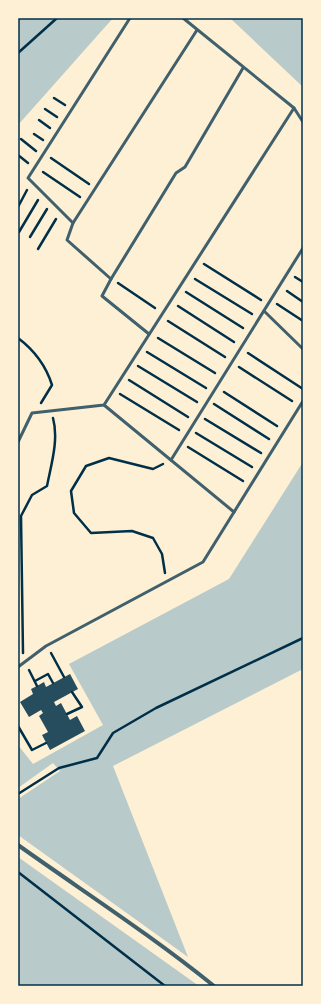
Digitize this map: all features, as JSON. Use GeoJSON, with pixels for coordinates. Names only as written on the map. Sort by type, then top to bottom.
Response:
{"type":"FeatureCollection","features":[{"type":"Feature","properties":{"kind":"street"},"geometry":{"type":"LineString","coordinates":[[18,845],[107,906],[179,958],[214,986]]}},
{"type":"Feature","properties":{"kind":"lane"},"geometry":{"type":"LineString","coordinates":[[73,223],[28,178],[130,18]]}},
{"type":"Feature","properties":{"kind":"lane"},"geometry":{"type":"LineString","coordinates":[[183,18],[294,108],[303,122]]}},
{"type":"Feature","properties":{"kind":"lane"},"geometry":{"type":"LineString","coordinates":[[112,279],[67,240],[73,223],[197,30]]}},
{"type":"Feature","properties":{"kind":"lane"},"geometry":{"type":"LineString","coordinates":[[149,333],[102,296],[176,173],[185,167],[243,68]]}},
{"type":"Feature","properties":{"kind":"lane"},"geometry":{"type":"LineString","coordinates":[[104,405],[294,108]]}},
{"type":"Feature","properties":{"kind":"lane"},"geometry":{"type":"LineString","coordinates":[[171,460],[303,248]]}},
{"type":"Feature","properties":{"kind":"lane"},"geometry":{"type":"LineString","coordinates":[[264,311],[303,348]]}},
{"type":"Feature","properties":{"kind":"lane"},"geometry":{"type":"LineString","coordinates":[[18,667],[46,646],[202,562],[303,400]]}},
{"type":"Feature","properties":{"kind":"lane"},"geometry":{"type":"LineString","coordinates":[[18,442],[32,412],[104,405],[234,512]]}},
{"type":"Feature","properties":{"kind":"path"},"geometry":{"type":"LineString","coordinates":[[18,53],[58,18]]}},
{"type":"Feature","properties":{"kind":"path"},"geometry":{"type":"LineString","coordinates":[[45,109],[64,122]]}},
{"type":"Feature","properties":{"kind":"path"},"geometry":{"type":"LineString","coordinates":[[39,120],[57,133]]}},
{"type":"Feature","properties":{"kind":"path"},"geometry":{"type":"LineString","coordinates":[[21,139],[43,155],[96,188]]}},
{"type":"Feature","properties":{"kind":"path"},"geometry":{"type":"LineString","coordinates":[[36,167],[87,202]]}},
{"type":"Feature","properties":{"kind":"path"},"geometry":{"type":"LineString","coordinates":[[18,207],[32,182]]}},
{"type":"Feature","properties":{"kind":"path"},"geometry":{"type":"LineString","coordinates":[[19,232],[42,192]]}},
{"type":"Feature","properties":{"kind":"path"},"geometry":{"type":"LineString","coordinates":[[30,237],[51,201]]}},
{"type":"Feature","properties":{"kind":"path"},"geometry":{"type":"LineString","coordinates":[[38,249],[61,211]]}},
{"type":"Feature","properties":{"kind":"path"},"geometry":{"type":"LineString","coordinates":[[197,259],[268,304]]}},
{"type":"Feature","properties":{"kind":"path"},"geometry":{"type":"LineString","coordinates":[[187,274],[260,318]]}},
{"type":"Feature","properties":{"kind":"path"},"geometry":{"type":"LineString","coordinates":[[112,279],[163,312]]}},
{"type":"Feature","properties":{"kind":"path"},"geometry":{"type":"LineString","coordinates":[[279,286],[303,302]]}},
{"type":"Feature","properties":{"kind":"path"},"geometry":{"type":"LineString","coordinates":[[178,288],[250,332]]}},
{"type":"Feature","properties":{"kind":"path"},"geometry":{"type":"LineString","coordinates":[[271,300],[303,321]]}},
{"type":"Feature","properties":{"kind":"path"},"geometry":{"type":"LineString","coordinates":[[170,301],[303,389]]}},
{"type":"Feature","properties":{"kind":"path"},"geometry":{"type":"LineString","coordinates":[[160,316],[300,406]]}},
{"type":"Feature","properties":{"kind":"path"},"geometry":{"type":"LineString","coordinates":[[149,333],[222,378]]}},
{"type":"Feature","properties":{"kind":"path"},"geometry":{"type":"LineString","coordinates":[[18,338],[28,345],[48,371],[52,385],[45,398],[32,412]]}},
{"type":"Feature","properties":{"kind":"path"},"geometry":{"type":"LineString","coordinates":[[140,348],[213,392]]}},
{"type":"Feature","properties":{"kind":"path"},"geometry":{"type":"LineString","coordinates":[[131,362],[204,406]]}},
{"type":"Feature","properties":{"kind":"path"},"geometry":{"type":"LineString","coordinates":[[123,376],[195,421]]}},
{"type":"Feature","properties":{"kind":"path"},"geometry":{"type":"LineString","coordinates":[[216,387],[284,430]]}},
{"type":"Feature","properties":{"kind":"path"},"geometry":{"type":"LineString","coordinates":[[114,390],[186,435]]}},
{"type":"Feature","properties":{"kind":"path"},"geometry":{"type":"LineString","coordinates":[[208,400],[276,444]]}},
{"type":"Feature","properties":{"kind":"path"},"geometry":{"type":"LineString","coordinates":[[37,686],[24,662],[21,516],[32,495],[47,486],[54,451],[55,430],[50,410]]}},
{"type":"Feature","properties":{"kind":"path"},"geometry":{"type":"LineString","coordinates":[[198,415],[268,457]]}},
{"type":"Feature","properties":{"kind":"path"},"geometry":{"type":"LineString","coordinates":[[190,429],[259,472]]}},
{"type":"Feature","properties":{"kind":"path"},"geometry":{"type":"LineString","coordinates":[[181,443],[250,486]]}},
{"type":"Feature","properties":{"kind":"path"},"geometry":{"type":"LineString","coordinates":[[166,581],[162,554],[153,538],[132,531],[91,533],[74,513],[71,491],[86,466],[109,458],[153,469],[171,460]]}},
{"type":"Feature","properties":{"kind":"path"},"geometry":{"type":"LineString","coordinates":[[18,794],[59,768],[97,758],[114,733],[156,708],[303,638]]}},
{"type":"Feature","properties":{"kind":"path"},"geometry":{"type":"LineString","coordinates":[[46,646],[64,677]]}},
{"type":"Feature","properties":{"kind":"path"},"geometry":{"type":"LineString","coordinates":[[35,681],[48,674],[53,683]]}},
{"type":"Feature","properties":{"kind":"path"},"geometry":{"type":"LineString","coordinates":[[68,714],[82,707],[72,692]]}},
{"type":"Feature","properties":{"kind":"path"},"geometry":{"type":"LineString","coordinates":[[18,726],[32,750],[46,743]]}},
{"type":"Feature","properties":{"kind":"path"},"geometry":{"type":"LineString","coordinates":[[18,872],[165,986]]}},
{"type":"Feature","properties":{"kind":"shaded area"},"geometry":{"type":"Polygon","coordinates":[[[18,18],[113,18],[18,125],[18,18]]]}},
{"type":"Feature","properties":{"kind":"shaded area"},"geometry":{"type":"Polygon","coordinates":[[[230,18],[303,18],[303,87],[230,18]]]}},
{"type":"Feature","properties":{"kind":"shaded area"},"geometry":{"type":"Polygon","coordinates":[[[303,462],[303,669],[113,766],[188,957],[18,835],[18,799],[60,771],[53,763],[18,788],[18,745],[33,764],[103,725],[69,664],[229,579],[303,462]]]}},
{"type":"Feature","properties":{"kind":"shaded area"},"geometry":{"type":"Polygon","coordinates":[[[18,857],[199,986],[18,986],[18,857]]]}},
{"type":"Feature","properties":{"kind":"building"},"geometry":{"type":"Polygon","coordinates":[[[70,674],[78,689],[54,702],[56,706],[61,703],[70,720],[77,716],[85,731],[50,750],[42,735],[48,732],[39,716],[43,713],[41,710],[29,717],[20,702],[33,694],[31,689],[44,682],[46,687],[70,674]]]}}]}
